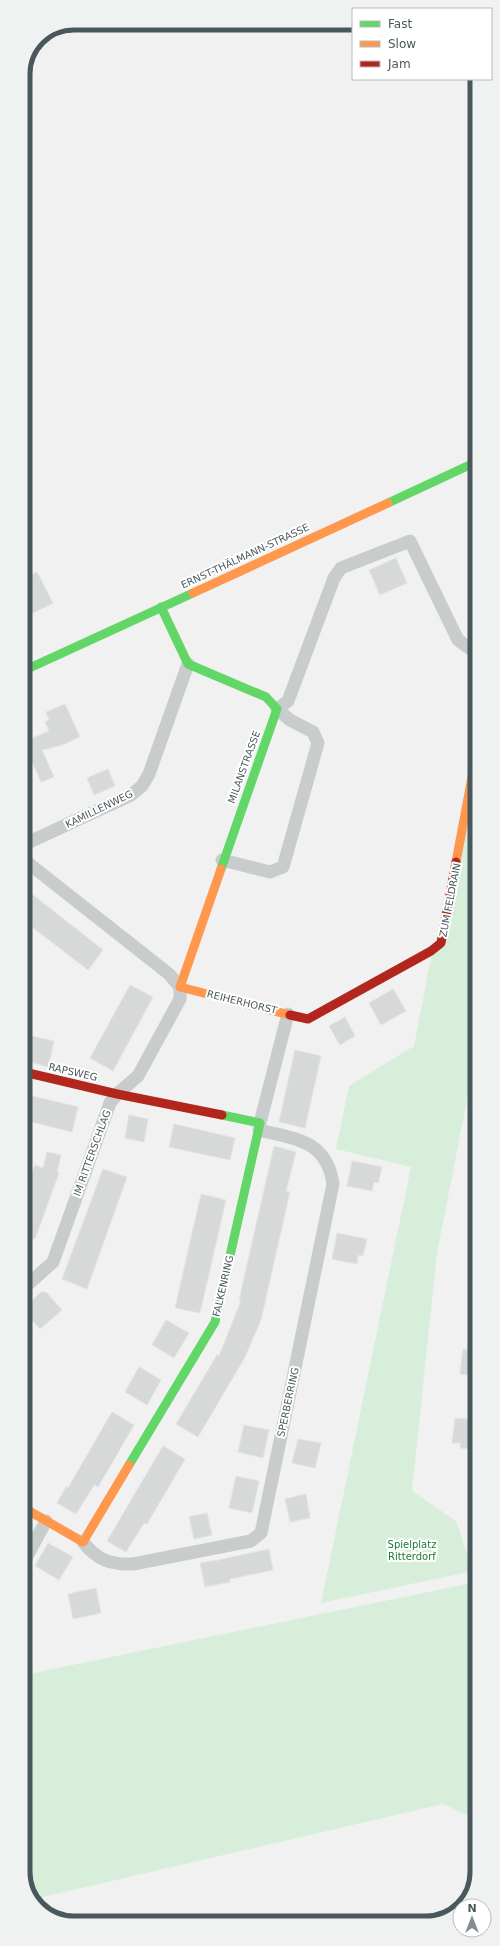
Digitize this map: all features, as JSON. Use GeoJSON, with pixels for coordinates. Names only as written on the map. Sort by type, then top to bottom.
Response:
{"type":"FeatureCollection","features":[{"type":"Feature","properties":{"kind":"street","name":"ERNST-THÄLMANN-STRASSE"},"geometry":{"type":"LineString","coordinates":[[30,668],[470,465]]}},
{"type":"Feature","properties":{"kind":"street"},"geometry":{"type":"LineString","coordinates":[[276,709],[288,701],[336,573],[341,568],[410,541],[458,640],[470,649]]}},
{"type":"Feature","properties":{"kind":"street"},"geometry":{"type":"LineString","coordinates":[[161,607],[188,664],[266,697],[276,709],[290,720],[313,732],[318,743],[283,867],[270,872],[222,860]]}},
{"type":"Feature","properties":{"kind":"street","name":"KAMILLENWEG"},"geometry":{"type":"LineString","coordinates":[[30,842],[131,795],[142,786],[150,774],[188,664]]}},
{"type":"Feature","properties":{"kind":"street","name":"MILANSTRASSE"},"geometry":{"type":"LineString","coordinates":[[180,986],[222,860],[276,709]]}},
{"type":"Feature","properties":{"kind":"street","name":"ZUM FELDRAIN"},"geometry":{"type":"LineString","coordinates":[[288,1014],[308,1019],[432,951],[442,943],[470,789]]}},
{"type":"Feature","properties":{"kind":"street"},"geometry":{"type":"LineString","coordinates":[[30,865],[169,974],[180,986]]}},
{"type":"Feature","properties":{"kind":"street","name":"REIHERHORST"},"geometry":{"type":"LineString","coordinates":[[180,986],[288,1014],[259,1127]]}},
{"type":"Feature","properties":{"kind":"street","name":"IM RITTERSCHLAG"},"geometry":{"type":"LineString","coordinates":[[30,1283],[53,1262],[110,1103],[117,1094],[138,1076],[180,999],[180,986]]}},
{"type":"Feature","properties":{"kind":"street","name":"RAPSWEG"},"geometry":{"type":"LineString","coordinates":[[30,1073],[117,1094]]}},
{"type":"Feature","properties":{"kind":"street"},"geometry":{"type":"LineString","coordinates":[[117,1094],[259,1127]]}},
{"type":"Feature","properties":{"kind":"street","name":"SPERBERRING"},"geometry":{"type":"LineString","coordinates":[[83,1542],[91,1552],[118,1565],[133,1564],[251,1541],[261,1533],[333,1184],[331,1169],[323,1156],[308,1143],[259,1127]]}},
{"type":"Feature","properties":{"kind":"street","name":"FALKENRING"},"geometry":{"type":"LineString","coordinates":[[83,1542],[215,1322],[259,1127]]}},
{"type":"Feature","properties":{"kind":"street"},"geometry":{"type":"LineString","coordinates":[[30,1512],[83,1542]]}},
{"type":"Feature","properties":{"kind":"street"},"geometry":{"type":"LineString","coordinates":[[30,1551],[46,1521]]}},
{"type":"Feature","properties":{"kind":"green space","name":"Spielplatz Ritterdorf"},"geometry":{"type":"Polygon","coordinates":[[[470,815],[470,1085],[437,1253],[412,1491],[456,1521],[470,1562],[470,1572],[321,1603],[411,1167],[336,1149],[349,1086],[414,1046],[431,958],[470,815]]]}},
{"type":"Feature","properties":{"kind":"green space"},"geometry":{"type":"Polygon","coordinates":[[[470,1583],[470,1816],[443,1804],[38,1898],[33,1889],[30,1872],[30,1674],[470,1583]]]}},
{"type":"Feature","properties":{"kind":"building"},"geometry":{"type":"Polygon","coordinates":[[[396,558],[407,583],[380,595],[369,570],[396,558]]]}},
{"type":"Feature","properties":{"kind":"building"},"geometry":{"type":"Polygon","coordinates":[[[37,572],[53,603],[33,613],[30,607],[30,576],[37,572]]]}},
{"type":"Feature","properties":{"kind":"building"},"geometry":{"type":"Polygon","coordinates":[[[65,704],[80,737],[62,745],[42,750],[54,777],[41,782],[30,758],[30,739],[49,731],[45,722],[49,720],[46,712],[65,704]]]}},
{"type":"Feature","properties":{"kind":"building"},"geometry":{"type":"Polygon","coordinates":[[[108,769],[115,786],[94,795],[87,778],[108,769]]]}},
{"type":"Feature","properties":{"kind":"building"},"geometry":{"type":"Polygon","coordinates":[[[30,893],[103,950],[88,970],[30,925],[30,893]]]}},
{"type":"Feature","properties":{"kind":"building"},"geometry":{"type":"Polygon","coordinates":[[[130,985],[153,997],[113,1071],[90,1058],[130,985]]]}},
{"type":"Feature","properties":{"kind":"building"},"geometry":{"type":"Polygon","coordinates":[[[393,989],[406,1011],[381,1025],[369,1003],[393,989]]]}},
{"type":"Feature","properties":{"kind":"building"},"geometry":{"type":"Polygon","coordinates":[[[345,1017],[355,1036],[340,1045],[329,1026],[345,1017]]]}},
{"type":"Feature","properties":{"kind":"building"},"geometry":{"type":"Polygon","coordinates":[[[30,1036],[54,1041],[48,1067],[30,1062],[30,1036]]]}},
{"type":"Feature","properties":{"kind":"building"},"geometry":{"type":"Polygon","coordinates":[[[295,1050],[321,1056],[305,1128],[279,1122],[295,1050]]]}},
{"type":"Feature","properties":{"kind":"building"},"geometry":{"type":"Polygon","coordinates":[[[30,1095],[78,1107],[72,1132],[30,1122],[30,1095]]]}},
{"type":"Feature","properties":{"kind":"building"},"geometry":{"type":"Polygon","coordinates":[[[129,1115],[148,1119],[144,1142],[125,1138],[129,1115]]]}},
{"type":"Feature","properties":{"kind":"building"},"geometry":{"type":"Polygon","coordinates":[[[174,1124],[235,1138],[230,1160],[169,1147],[174,1124]]]}},
{"type":"Feature","properties":{"kind":"building"},"geometry":{"type":"Polygon","coordinates":[[[274,1146],[296,1152],[286,1191],[290,1192],[261,1320],[245,1357],[198,1437],[176,1424],[217,1355],[219,1356],[241,1301],[239,1300],[274,1146]]]}},
{"type":"Feature","properties":{"kind":"building"},"geometry":{"type":"Polygon","coordinates":[[[47,1152],[61,1155],[57,1172],[59,1173],[35,1239],[30,1237],[30,1178],[35,1165],[43,1168],[47,1152]]]}},
{"type":"Feature","properties":{"kind":"building"},"geometry":{"type":"Polygon","coordinates":[[[352,1161],[382,1167],[378,1183],[374,1182],[372,1191],[347,1186],[352,1161]]]}},
{"type":"Feature","properties":{"kind":"building"},"geometry":{"type":"Polygon","coordinates":[[[103,1169],[127,1177],[87,1289],[62,1279],[103,1169]]]}},
{"type":"Feature","properties":{"kind":"building"},"geometry":{"type":"Polygon","coordinates":[[[201,1194],[226,1200],[200,1313],[175,1308],[201,1194]]]}},
{"type":"Feature","properties":{"kind":"building"},"geometry":{"type":"Polygon","coordinates":[[[337,1233],[367,1239],[363,1256],[358,1255],[357,1264],[332,1259],[337,1233]]]}},
{"type":"Feature","properties":{"kind":"building"},"geometry":{"type":"Polygon","coordinates":[[[41,1292],[46,1292],[62,1310],[40,1329],[30,1318],[30,1302],[41,1292]]]}},
{"type":"Feature","properties":{"kind":"building"},"geometry":{"type":"Polygon","coordinates":[[[166,1320],[189,1333],[174,1358],[152,1345],[166,1320]]]}},
{"type":"Feature","properties":{"kind":"building"},"geometry":{"type":"Polygon","coordinates":[[[463,1349],[470,1350],[470,1375],[460,1374],[463,1349]]]}},
{"type":"Feature","properties":{"kind":"building"},"geometry":{"type":"Polygon","coordinates":[[[139,1367],[161,1380],[147,1405],[125,1392],[139,1367]]]}},
{"type":"Feature","properties":{"kind":"building"},"geometry":{"type":"Polygon","coordinates":[[[112,1412],[134,1425],[98,1487],[94,1485],[76,1514],[57,1503],[66,1487],[68,1488],[112,1412]]]}},
{"type":"Feature","properties":{"kind":"building"},"geometry":{"type":"Polygon","coordinates":[[[455,1418],[470,1419],[470,1449],[460,1448],[461,1443],[452,1443],[455,1418]]]}},
{"type":"Feature","properties":{"kind":"building"},"geometry":{"type":"Polygon","coordinates":[[[244,1425],[269,1430],[263,1458],[238,1452],[244,1425]]]}},
{"type":"Feature","properties":{"kind":"building"},"geometry":{"type":"Polygon","coordinates":[[[298,1439],[321,1443],[315,1468],[292,1463],[298,1439]]]}},
{"type":"Feature","properties":{"kind":"building"},"geometry":{"type":"Polygon","coordinates":[[[163,1446],[185,1459],[147,1524],[144,1523],[126,1552],[107,1541],[163,1446]]]}},
{"type":"Feature","properties":{"kind":"building"},"geometry":{"type":"Polygon","coordinates":[[[236,1476],[259,1481],[252,1513],[229,1508],[236,1476]]]}},
{"type":"Feature","properties":{"kind":"building"},"geometry":{"type":"Polygon","coordinates":[[[306,1494],[310,1518],[290,1522],[285,1499],[306,1494]]]}},
{"type":"Feature","properties":{"kind":"building"},"geometry":{"type":"Polygon","coordinates":[[[207,1513],[212,1535],[194,1539],[189,1517],[207,1513]]]}},
{"type":"Feature","properties":{"kind":"building"},"geometry":{"type":"Polygon","coordinates":[[[48,1543],[73,1557],[59,1580],[35,1566],[48,1543]]]}},
{"type":"Feature","properties":{"kind":"building"},"geometry":{"type":"Polygon","coordinates":[[[269,1549],[273,1570],[230,1579],[230,1582],[205,1587],[200,1563],[217,1560],[217,1562],[218,1560],[269,1549]]]}},
{"type":"Feature","properties":{"kind":"building"},"geometry":{"type":"Polygon","coordinates":[[[96,1588],[101,1613],[73,1619],[68,1594],[96,1588]]]}},
{"type":"Feature","properties":{"kind":"traffic: fast"},"geometry":{"type":"LineString","coordinates":[[388,503],[470,465]]}},
{"type":"Feature","properties":{"kind":"traffic: fast"},"geometry":{"type":"LineString","coordinates":[[30,668],[193,593]]}},
{"type":"Feature","properties":{"kind":"traffic: fast"},"geometry":{"type":"LineString","coordinates":[[161,607],[188,664],[266,697],[277,709],[221,869]]}},
{"type":"Feature","properties":{"kind":"traffic: fast"},"geometry":{"type":"LineString","coordinates":[[129,1465],[215,1322],[260,1123],[222,1115]]}},
{"type":"Feature","properties":{"kind":"traffic: slow"},"geometry":{"type":"LineString","coordinates":[[193,593],[388,503]]}},
{"type":"Feature","properties":{"kind":"traffic: slow"},"geometry":{"type":"LineString","coordinates":[[456,862],[470,788]]}},
{"type":"Feature","properties":{"kind":"traffic: slow"},"geometry":{"type":"LineString","coordinates":[[221,869],[180,987],[290,1015]]}},
{"type":"Feature","properties":{"kind":"traffic: slow"},"geometry":{"type":"LineString","coordinates":[[30,1511],[83,1542],[129,1465]]}},
{"type":"Feature","properties":{"kind":"traffic: jam"},"geometry":{"type":"LineString","coordinates":[[290,1015],[308,1019],[431,951],[441,943],[456,862]]}},
{"type":"Feature","properties":{"kind":"traffic: jam"},"geometry":{"type":"LineString","coordinates":[[30,1073],[117,1094],[222,1115]]}}]}
